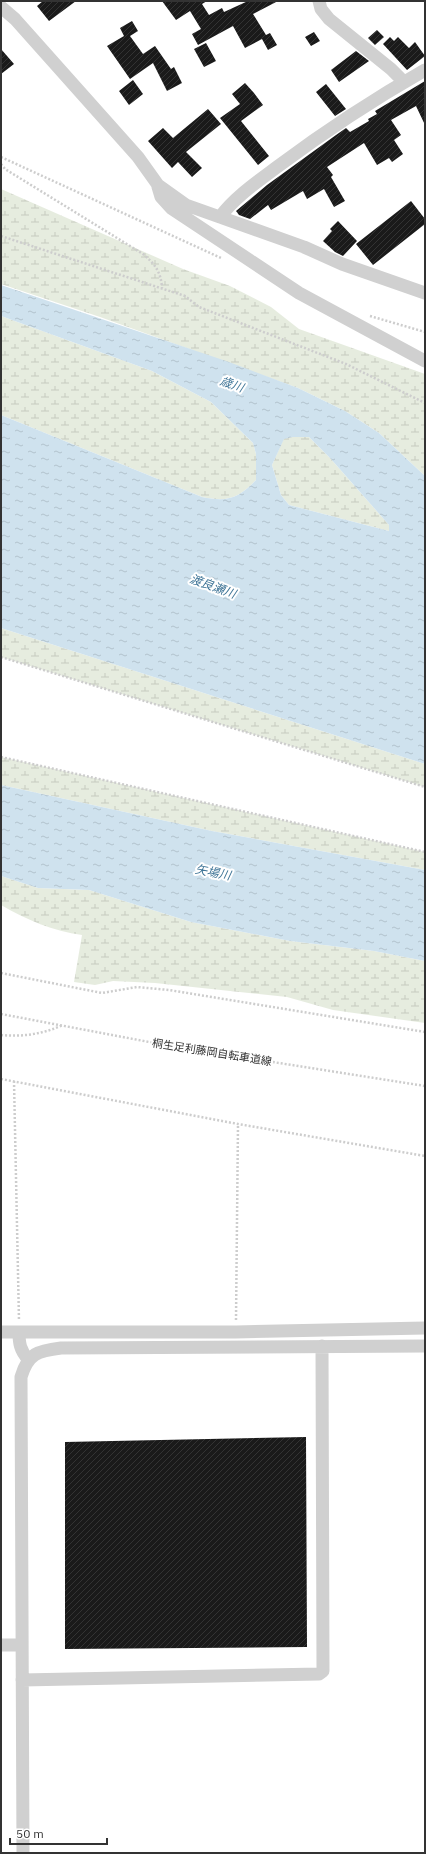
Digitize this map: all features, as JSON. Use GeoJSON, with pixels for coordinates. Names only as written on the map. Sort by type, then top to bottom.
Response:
{"type":"FeatureCollection","features":[{"type":"Feature","properties":{"kind":"street"},"geometry":{"type":"LineString","coordinates":[[319,1],[321,9],[329,19],[391,68],[404,82]]}},
{"type":"Feature","properties":{"kind":"street"},"geometry":{"type":"LineString","coordinates":[[5,5],[138,157],[158,185],[186,205],[304,247],[342,264],[425,293]]}},
{"type":"Feature","properties":{"kind":"street"},"geometry":{"type":"LineString","coordinates":[[220,217],[225,210],[249,188],[315,139],[425,70]]}},
{"type":"Feature","properties":{"kind":"street"},"geometry":{"type":"LineString","coordinates":[[158,185],[160,197],[171,208],[299,293],[425,361]]}},
{"type":"Feature","properties":{"kind":"street"},"geometry":{"type":"LineString","coordinates":[[1,1332],[236,1332],[425,1328]]}},
{"type":"Feature","properties":{"kind":"street"},"geometry":{"type":"LineString","coordinates":[[19,1332],[19,1346],[22,1353],[28,1359]]}},
{"type":"Feature","properties":{"kind":"street"},"geometry":{"type":"LineString","coordinates":[[22,1680],[319,1674],[323,1671],[322,1346]]}},
{"type":"Feature","properties":{"kind":"street"},"geometry":{"type":"LineString","coordinates":[[23,1853],[21,1377],[28,1359],[37,1353],[61,1348],[425,1346]]}},
{"type":"Feature","properties":{"kind":"street"},"geometry":{"type":"LineString","coordinates":[[1,1645],[22,1645]]}},
{"type":"Feature","properties":{"kind":"path"},"geometry":{"type":"LineString","coordinates":[[1,157],[223,259]]}},
{"type":"Feature","properties":{"kind":"path"},"geometry":{"type":"LineString","coordinates":[[1,164],[5,168],[143,254],[155,264],[161,277],[162,288]]}},
{"type":"Feature","properties":{"kind":"path"},"geometry":{"type":"LineString","coordinates":[[1,236],[185,296],[199,307],[346,364],[425,403]]}},
{"type":"Feature","properties":{"kind":"path"},"geometry":{"type":"LineString","coordinates":[[366,314],[425,332]]}},
{"type":"Feature","properties":{"kind":"path"},"geometry":{"type":"LineString","coordinates":[[1,657],[425,787]]}},
{"type":"Feature","properties":{"kind":"path"},"geometry":{"type":"LineString","coordinates":[[1,758],[425,852]]}},
{"type":"Feature","properties":{"kind":"path"},"geometry":{"type":"LineString","coordinates":[[1,973],[102,992],[136,987],[169,990],[425,1032]]}},
{"type":"Feature","properties":{"kind":"path","name":"桐生足利藤岡自転車道線"},"geometry":{"type":"LineString","coordinates":[[1,1014],[165,1045],[425,1086]]}},
{"type":"Feature","properties":{"kind":"path"},"geometry":{"type":"LineString","coordinates":[[1,1035],[18,1036],[47,1033],[64,1025]]}},
{"type":"Feature","properties":{"kind":"path"},"geometry":{"type":"LineString","coordinates":[[1,1079],[238,1124],[425,1156]]}},
{"type":"Feature","properties":{"kind":"path"},"geometry":{"type":"LineString","coordinates":[[14,1081],[19,1332]]}},
{"type":"Feature","properties":{"kind":"path"},"geometry":{"type":"LineString","coordinates":[[236,1332],[238,1124]]}},
{"type":"Feature","properties":{"kind":"green space"},"geometry":{"type":"Polygon","coordinates":[[[1,189],[183,269],[230,286],[271,307],[299,329],[425,374],[425,476],[379,433],[345,411],[298,388],[100,317],[1,284],[1,189]]]}},
{"type":"Feature","properties":{"kind":"green space"},"geometry":{"type":"Polygon","coordinates":[[[1,316],[152,371],[211,402],[253,443],[256,454],[256,480],[232,498],[218,499],[202,497],[1,415],[1,316]]]}},
{"type":"Feature","properties":{"kind":"green space"},"geometry":{"type":"Polygon","coordinates":[[[309,437],[330,458],[389,525],[389,531],[289,505],[281,495],[272,465],[284,438],[309,437]]]}},
{"type":"Feature","properties":{"kind":"green space"},"geometry":{"type":"Polygon","coordinates":[[[1,628],[425,764],[425,787],[1,657],[1,628]]]}},
{"type":"Feature","properties":{"kind":"green space"},"geometry":{"type":"Polygon","coordinates":[[[1,757],[425,852],[425,870],[212,831],[1,785],[1,757]]]}},
{"type":"Feature","properties":{"kind":"green space"},"geometry":{"type":"Polygon","coordinates":[[[1,876],[38,888],[89,890],[191,922],[290,941],[374,951],[425,961],[425,1023],[333,1010],[287,997],[155,983],[113,981],[95,985],[74,982],[82,935],[61,931],[40,924],[1,905],[1,876]]]}},
{"type":"Feature","properties":{"kind":"water"},"geometry":{"type":"Polygon","coordinates":[[[1,285],[229,362],[298,388],[345,411],[379,433],[425,476],[425,764],[1,628],[1,415],[202,497],[218,499],[232,498],[250,486],[256,480],[256,454],[253,443],[211,402],[152,371],[1,316],[1,285]],[[293,437],[284,439],[272,465],[281,495],[289,505],[389,531],[389,525],[330,458],[309,437],[293,437]]]}},
{"type":"Feature","properties":{"kind":"water","name":"矢場川"},"geometry":{"type":"Polygon","coordinates":[[[1,785],[212,831],[425,870],[425,961],[374,951],[290,941],[191,922],[89,890],[38,888],[1,876],[1,785]]]}},
{"type":"Feature","properties":{"kind":"building"},"geometry":{"type":"Polygon","coordinates":[[[43,1],[76,1],[49,21],[37,6],[43,1]]]}},
{"type":"Feature","properties":{"kind":"building"},"geometry":{"type":"Polygon","coordinates":[[[162,1],[207,1],[202,4],[209,15],[222,8],[224,12],[248,1],[278,1],[253,14],[266,35],[270,33],[277,45],[268,50],[262,39],[245,48],[233,26],[198,45],[192,34],[201,29],[190,11],[176,20],[162,1]]]}},
{"type":"Feature","properties":{"kind":"building"},"geometry":{"type":"Polygon","coordinates":[[[132,21],[138,31],[130,36],[143,54],[155,46],[171,69],[174,67],[182,83],[167,91],[153,63],[130,79],[107,46],[124,36],[120,28],[132,21]]]}},
{"type":"Feature","properties":{"kind":"building"},"geometry":{"type":"Polygon","coordinates":[[[377,30],[384,37],[375,45],[368,38],[377,30]]]}},
{"type":"Feature","properties":{"kind":"building"},"geometry":{"type":"Polygon","coordinates":[[[314,32],[320,41],[311,46],[305,37],[314,32]]]}},
{"type":"Feature","properties":{"kind":"building"},"geometry":{"type":"Polygon","coordinates":[[[390,37],[394,41],[398,37],[409,48],[415,42],[425,56],[407,70],[383,44],[390,37]]]}},
{"type":"Feature","properties":{"kind":"building"},"geometry":{"type":"Polygon","coordinates":[[[206,43],[216,61],[204,67],[194,49],[206,43]]]}},
{"type":"Feature","properties":{"kind":"building"},"geometry":{"type":"Polygon","coordinates":[[[1,49],[14,64],[1,74],[1,49]]]}},
{"type":"Feature","properties":{"kind":"building"},"geometry":{"type":"Polygon","coordinates":[[[356,51],[369,61],[339,82],[331,70],[356,51]]]}},
{"type":"Feature","properties":{"kind":"building"},"geometry":{"type":"Polygon","coordinates":[[[133,80],[143,94],[129,105],[119,91],[133,80]]]}},
{"type":"Feature","properties":{"kind":"building"},"geometry":{"type":"Polygon","coordinates":[[[425,81],[425,125],[416,106],[391,120],[401,135],[394,140],[403,154],[392,162],[389,158],[377,165],[364,143],[327,167],[333,175],[331,177],[345,201],[334,207],[324,189],[307,199],[303,191],[271,210],[268,205],[250,219],[239,215],[236,211],[267,185],[346,128],[350,132],[369,121],[368,119],[377,114],[375,111],[425,81]]]}},
{"type":"Feature","properties":{"kind":"building"},"geometry":{"type":"Polygon","coordinates":[[[245,83],[263,105],[241,121],[269,156],[258,165],[220,118],[240,104],[232,94],[245,83]]]}},
{"type":"Feature","properties":{"kind":"building"},"geometry":{"type":"Polygon","coordinates":[[[326,84],[346,109],[335,116],[316,92],[326,84]]]}},
{"type":"Feature","properties":{"kind":"building"},"geometry":{"type":"Polygon","coordinates":[[[208,109],[221,124],[186,152],[202,168],[192,177],[178,162],[172,168],[148,141],[163,128],[173,138],[208,109]]]}},
{"type":"Feature","properties":{"kind":"building"},"geometry":{"type":"Polygon","coordinates":[[[411,201],[425,219],[425,224],[373,265],[356,244],[411,201]]]}},
{"type":"Feature","properties":{"kind":"building"},"geometry":{"type":"Polygon","coordinates":[[[338,221],[357,241],[343,256],[335,252],[323,241],[332,231],[330,229],[338,221]]]}},
{"type":"Feature","properties":{"kind":"building"},"geometry":{"type":"Polygon","coordinates":[[[306,1437],[307,1647],[65,1649],[65,1442],[306,1437]]]}},
{"type":"Feature","properties":{"kind":"water label","name":"歳川"},"geometry":{"type":"Point","coordinates":[232,384]}},
{"type":"Feature","properties":{"kind":"water label","name":"渡良瀬川"},"geometry":{"type":"Point","coordinates":[213,586]}}]}
